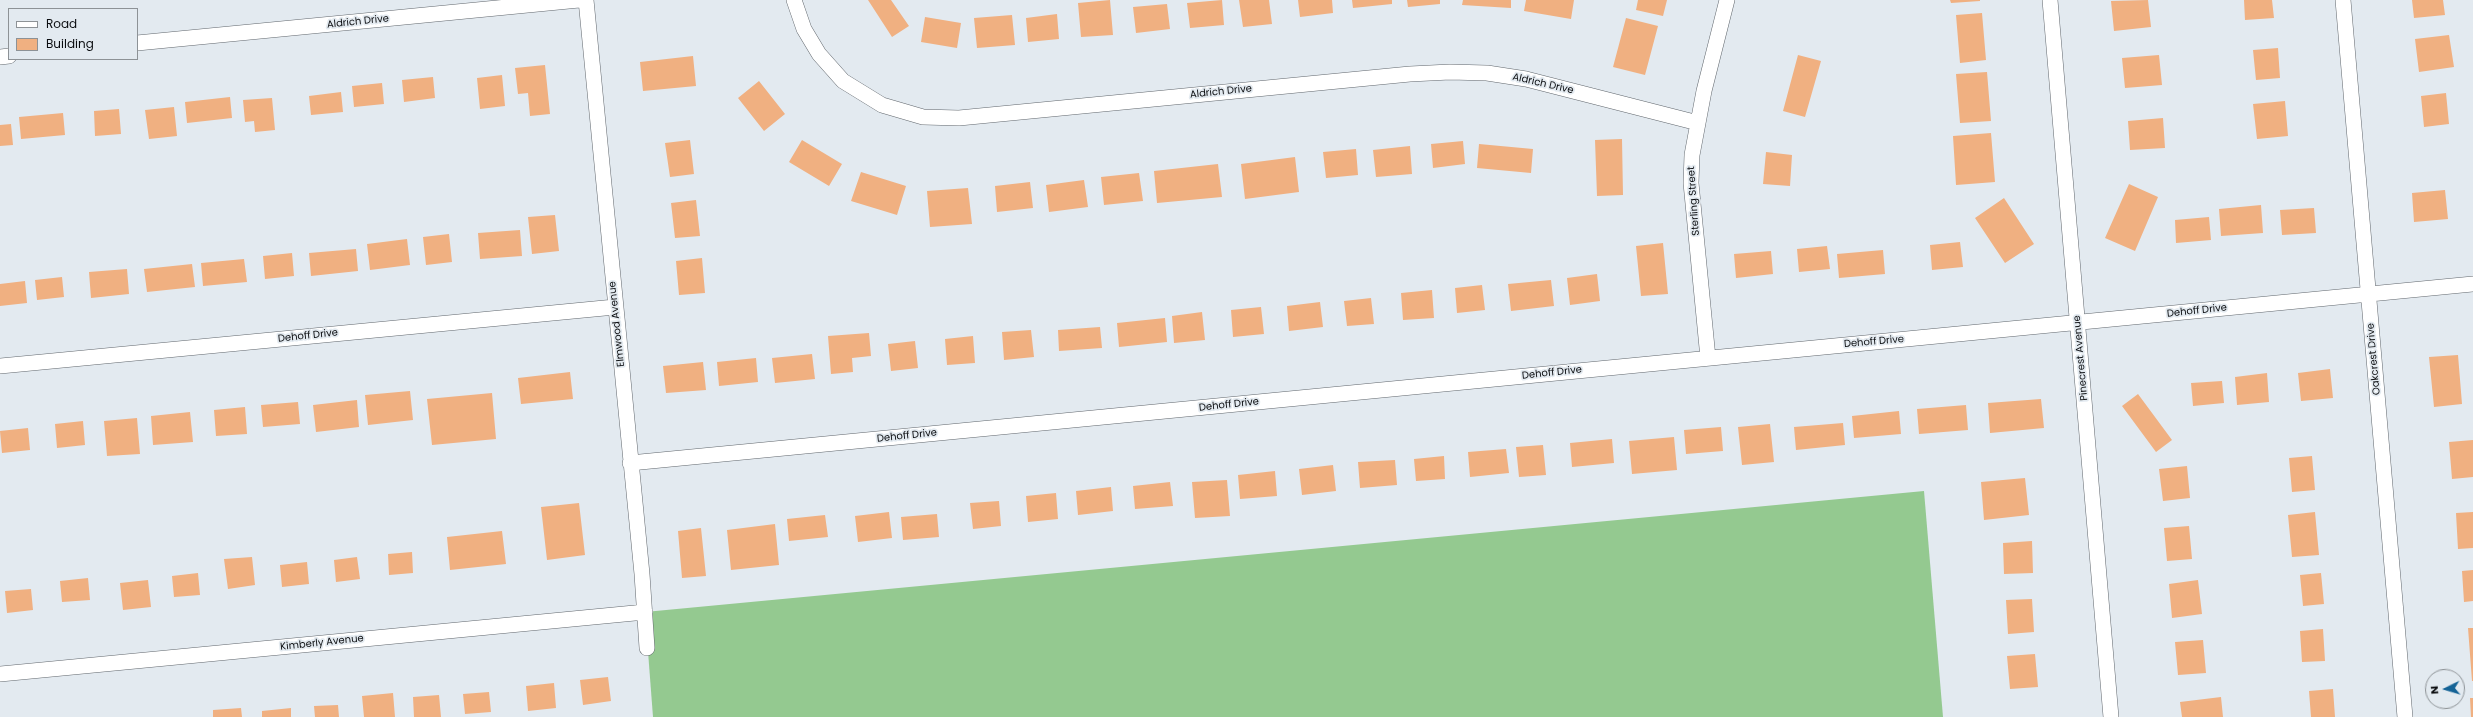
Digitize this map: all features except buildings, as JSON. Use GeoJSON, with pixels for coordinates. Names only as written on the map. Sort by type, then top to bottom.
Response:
{"type":"FeatureCollection","features":[{"type":"Feature","properties":{"kind":"street","name":"Aldrich Drive"},"geometry":{"type":"LineString","coordinates":[[138,44],[579,0]]}},
{"type":"Feature","properties":{"kind":"street","name":"Elmwood Avenue"},"geometry":{"type":"LineString","coordinates":[[586,0],[645,612],[647,648]]}},
{"type":"Feature","properties":{"kind":"street","name":"Aldrich Drive"},"geometry":{"type":"LineString","coordinates":[[794,0],[804,29],[819,54],[843,80],[882,105],[923,117],[959,118],[1410,74],[1450,72],[1487,73],[1526,79],[1698,123]]}},
{"type":"Feature","properties":{"kind":"street","name":"Sterling Street"},"geometry":{"type":"LineString","coordinates":[[1708,358],[1691,183],[1692,156],[1698,123],[1727,0]]}},
{"type":"Feature","properties":{"kind":"street","name":"Pinecrest Avenue"},"geometry":{"type":"LineString","coordinates":[[2050,0],[2111,717]]}},
{"type":"Feature","properties":{"kind":"street","name":"Oakcrest Drive"},"geometry":{"type":"LineString","coordinates":[[2343,0],[2405,717]]}},
{"type":"Feature","properties":{"kind":"street","name":"Dehoff Drive"},"geometry":{"type":"LineString","coordinates":[[630,463],[2473,284]]}},
{"type":"Feature","properties":{"kind":"street","name":"Dehoff Drive"},"geometry":{"type":"LineString","coordinates":[[0,366],[615,307]]}},
{"type":"Feature","properties":{"kind":"street","name":"Kimberly Avenue"},"geometry":{"type":"LineString","coordinates":[[0,674],[645,612]]}},
{"type":"Feature","properties":{"kind":"green space"},"geometry":{"type":"Polygon","coordinates":[[[1924,491],[1943,717],[653,717],[645,612],[1924,491]]]}}]}
